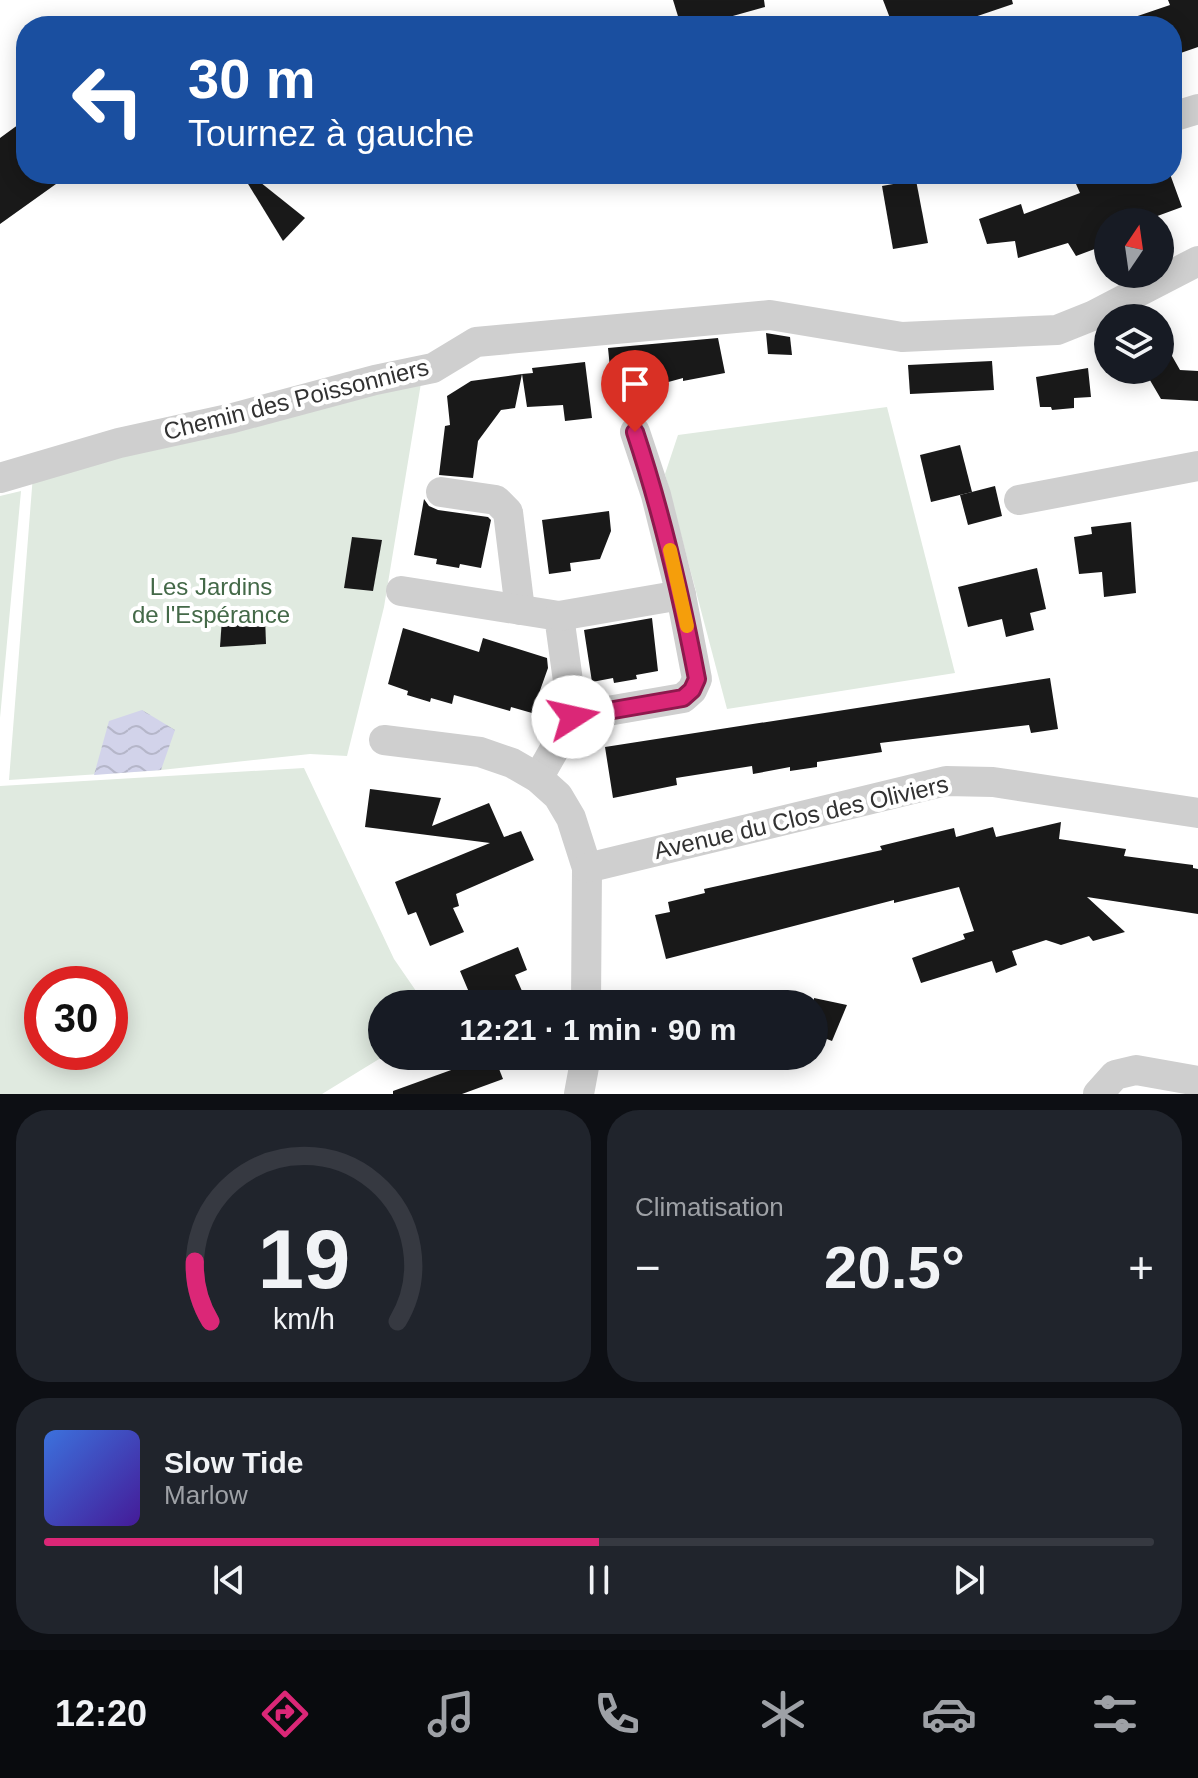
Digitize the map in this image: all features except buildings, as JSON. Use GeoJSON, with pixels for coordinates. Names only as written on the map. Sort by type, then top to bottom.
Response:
{"type":"FeatureCollection","features":[{"type":"Feature","properties":{"kind":"street","name":"Chemin des Poissonniers"},"geometry":{"type":"LineString","coordinates":[[0,478],[119,443],[433,368],[476,342],[770,315],[902,337],[1057,330],[1092,316],[1198,261]]}},
{"type":"Feature","properties":{"kind":"street"},"geometry":{"type":"LineString","coordinates":[[573,717],[683,698],[692,690],[697,679],[681,595],[656,495],[635,432]]}},
{"type":"Feature","properties":{"kind":"street"},"geometry":{"type":"LineString","coordinates":[[1019,500],[1198,466]]}},
{"type":"Feature","properties":{"kind":"street"},"geometry":{"type":"LineString","coordinates":[[441,492],[496,500],[508,512],[520,610]]}},
{"type":"Feature","properties":{"kind":"street"},"geometry":{"type":"LineString","coordinates":[[401,591],[559,616],[681,595]]}},
{"type":"Feature","properties":{"kind":"street"},"geometry":{"type":"LineString","coordinates":[[538,778],[573,717],[559,616]]}},
{"type":"Feature","properties":{"kind":"street"},"geometry":{"type":"LineString","coordinates":[[384,740],[480,752],[512,763],[538,778],[558,796],[571,818],[587,868],[586,990]]}},
{"type":"Feature","properties":{"kind":"street","name":"Avenue du Clos des Oliviers"},"geometry":{"type":"LineString","coordinates":[[587,868],[946,781],[993,782],[1198,813]]}},
{"type":"Feature","properties":{"kind":"street"},"geometry":{"type":"LineString","coordinates":[[579,1094],[583,1070]]}},
{"type":"Feature","properties":{"kind":"street"},"geometry":{"type":"LineString","coordinates":[[1098,1094],[1115,1075],[1136,1070],[1198,1081]]}},
{"type":"Feature","properties":{"kind":"green space","name":"Les Jardins de l'Espérance"},"geometry":{"type":"Polygon","coordinates":[[[422,377],[384,607],[347,756],[310,754],[161,770],[9,780],[33,475],[422,377]]]}},
{"type":"Feature","properties":{"kind":"green space"},"geometry":{"type":"Polygon","coordinates":[[[887,407],[955,673],[727,709],[665,474],[678,435],[887,407]]]}},
{"type":"Feature","properties":{"kind":"green space"},"geometry":{"type":"Polygon","coordinates":[[[21,491],[0,718],[0,496],[21,491]]]}},
{"type":"Feature","properties":{"kind":"green space"},"geometry":{"type":"Polygon","coordinates":[[[304,768],[394,959],[415,990],[368,990],[368,1066],[322,1094],[0,1094],[0,786],[304,768]]]}},
{"type":"Feature","properties":{"kind":"water"},"geometry":{"type":"Polygon","coordinates":[[[142,710],[175,730],[161,770],[94,775],[109,721],[142,710]]]}},
{"type":"Feature","properties":{"kind":"slow traffic"},"geometry":{"type":"LineString","coordinates":[[670,550],[687,626]]}},
{"type":"Feature","properties":{"kind":"route"},"geometry":{"type":"LineString","coordinates":[[573,717],[683,698],[692,690],[697,679],[681,595],[656,495],[635,432]]}}]}
